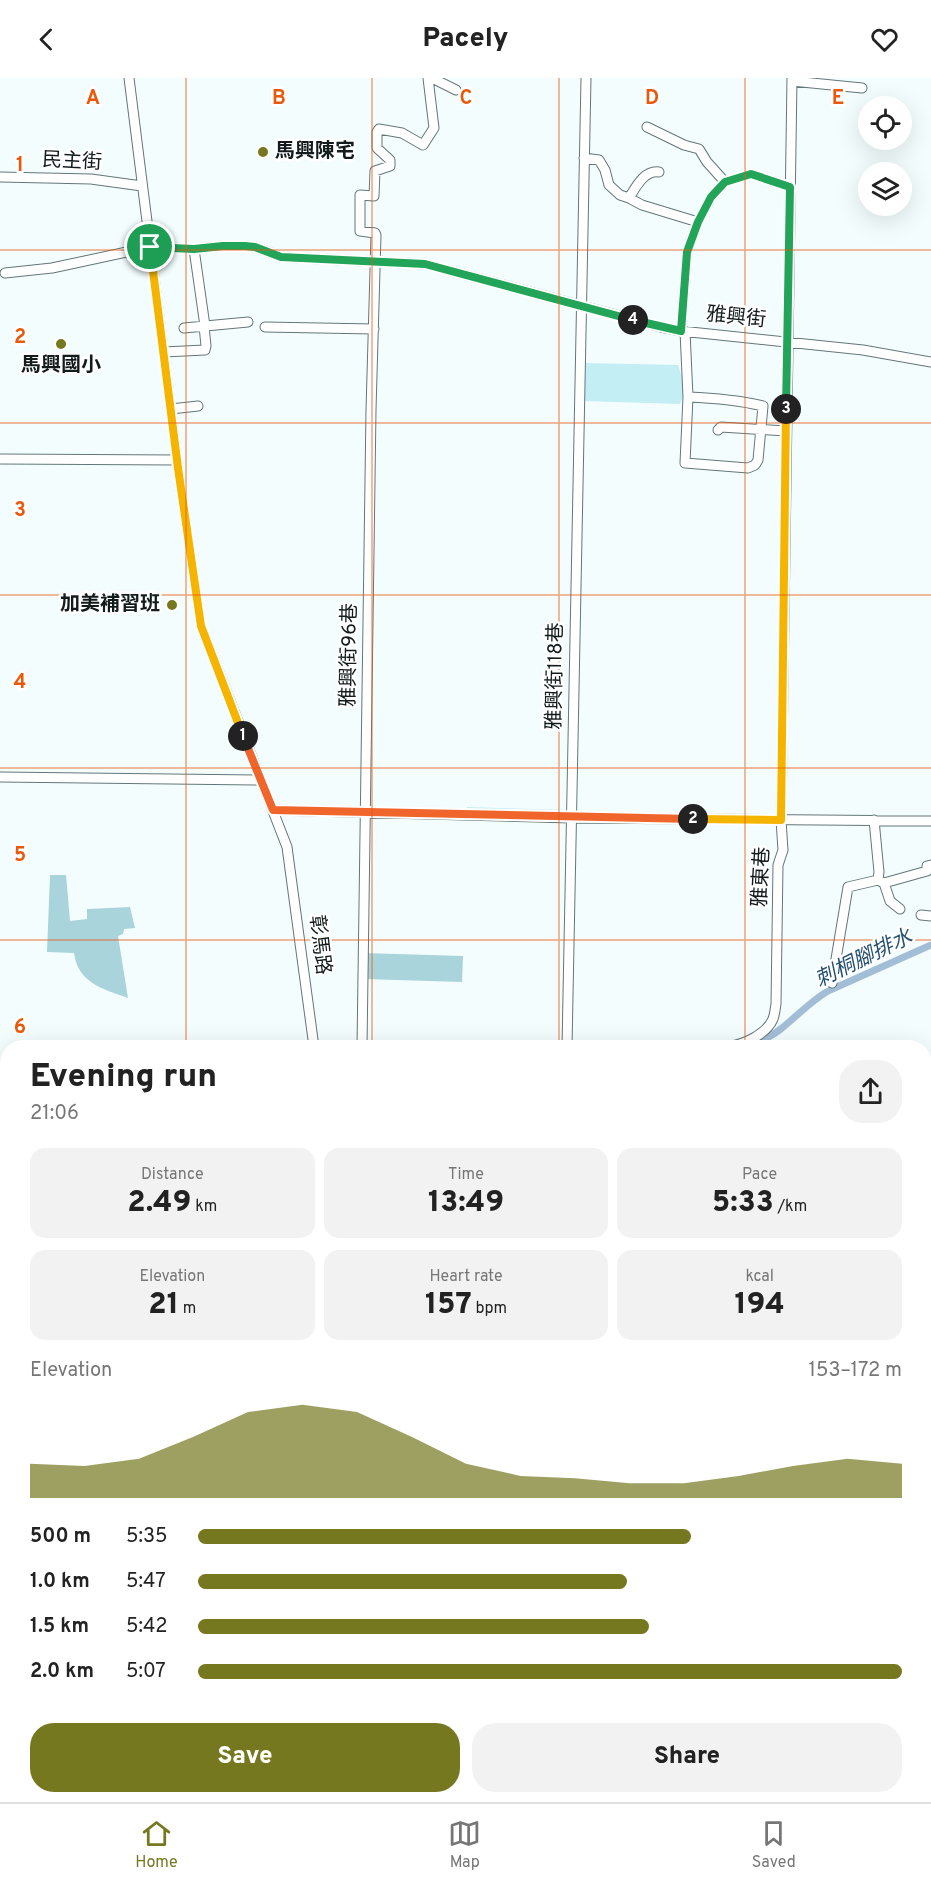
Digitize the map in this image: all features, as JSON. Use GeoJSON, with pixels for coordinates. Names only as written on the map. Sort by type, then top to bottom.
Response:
{"type":"FeatureCollection","features":[{"type":"Feature","properties":{"kind":"street","name":"彰馬路"},"geometry":{"type":"LineString","coordinates":[[129,78],[177,460],[201,626],[287,847],[313,1040]]}},
{"type":"Feature","properties":{"kind":"street"},"geometry":{"type":"LineString","coordinates":[[430,78],[456,90]]}},
{"type":"Feature","properties":{"kind":"street","name":"雅興街96巷"},"geometry":{"type":"LineString","coordinates":[[362,1040],[375,233],[360,231],[360,195],[374,196],[375,171],[390,166],[390,160],[377,148],[379,129],[402,133],[423,145],[434,128],[430,78]]}},
{"type":"Feature","properties":{"kind":"street","name":"雅興街118巷"},"geometry":{"type":"LineString","coordinates":[[567,1040],[586,78]]}},
{"type":"Feature","properties":{"kind":"street"},"geometry":{"type":"LineString","coordinates":[[792,79],[862,88]]}},
{"type":"Feature","properties":{"kind":"street","name":"雅東巷"},"geometry":{"type":"LineString","coordinates":[[750,1040],[772,1021],[776,1004],[778,865],[783,850],[781,820],[792,79]]}},
{"type":"Feature","properties":{"kind":"street"},"geometry":{"type":"LineString","coordinates":[[647,127],[684,145],[699,149],[725,182]]}},
{"type":"Feature","properties":{"kind":"street"},"geometry":{"type":"LineString","coordinates":[[584,158],[599,160],[605,170],[609,185],[620,195],[642,205],[698,222]]}},
{"type":"Feature","properties":{"kind":"street"},"geometry":{"type":"LineString","coordinates":[[629,198],[647,174],[654,171],[659,172]]}},
{"type":"Feature","properties":{"kind":"street"},"geometry":{"type":"LineString","coordinates":[[688,397],[734,399],[763,406],[758,460],[752,467],[687,465],[685,463],[688,397],[683,331],[687,252],[698,222],[711,197],[725,182],[751,174],[790,187]]}},
{"type":"Feature","properties":{"kind":"street","name":"民主街"},"geometry":{"type":"LineString","coordinates":[[0,177],[91,179],[142,186]]}},
{"type":"Feature","properties":{"kind":"street","name":"雅興街"},"geometry":{"type":"LineString","coordinates":[[5,273],[52,268],[150,247],[194,249],[245,246],[255,247],[281,257],[425,264],[683,331],[863,350],[931,362]]}},
{"type":"Feature","properties":{"kind":"street"},"geometry":{"type":"LineString","coordinates":[[164,352],[205,350],[194,249]]}},
{"type":"Feature","properties":{"kind":"street"},"geometry":{"type":"LineString","coordinates":[[184,328],[248,322]]}},
{"type":"Feature","properties":{"kind":"street"},"geometry":{"type":"LineString","coordinates":[[265,327],[374,329]]}},
{"type":"Feature","properties":{"kind":"street"},"geometry":{"type":"LineString","coordinates":[[171,409],[198,406]]}},
{"type":"Feature","properties":{"kind":"street"},"geometry":{"type":"LineString","coordinates":[[718,430],[721,427],[786,431]]}},
{"type":"Feature","properties":{"kind":"street"},"geometry":{"type":"LineString","coordinates":[[0,459],[177,460]]}},
{"type":"Feature","properties":{"kind":"street"},"geometry":{"type":"LineString","coordinates":[[0,777],[260,780]]}},
{"type":"Feature","properties":{"kind":"street"},"geometry":{"type":"LineString","coordinates":[[273,810],[571,818],[931,820]]}},
{"type":"Feature","properties":{"kind":"street"},"geometry":{"type":"LineString","coordinates":[[874,820],[881,882],[890,901],[900,909]]}},
{"type":"Feature","properties":{"kind":"street"},"geometry":{"type":"LineString","coordinates":[[832,983],[848,887],[927,871],[927,866],[931,865]]}},
{"type":"Feature","properties":{"kind":"shaded area"},"geometry":{"type":"Polygon","coordinates":[[[584,363],[678,365],[686,390],[680,404],[583,401],[584,363]]]}},
{"type":"Feature","properties":{"kind":"shaded area"},"geometry":{"type":"Polygon","coordinates":[[[467,807],[566,810],[564,815],[467,812],[467,807]]]}},
{"type":"Feature","properties":{"kind":"shaded area"},"geometry":{"type":"Polygon","coordinates":[[[50,875],[66,875],[70,921],[87,919],[87,909],[130,907],[135,928],[124,929],[123,934],[118,936],[128,998],[101,988],[86,978],[76,963],[74,953],[47,952],[50,875]]]}},
{"type":"Feature","properties":{"kind":"shaded area"},"geometry":{"type":"Polygon","coordinates":[[[363,953],[463,956],[462,982],[363,979],[363,953]]]}},
{"type":"Feature","properties":{"kind":"waterway","name":"刺桐腳排水"},"geometry":{"type":"LineString","coordinates":[[764,1040],[828,991],[931,945]]}},
{"type":"Feature","properties":{"kind":"place","name":"馬興陳宅"},"geometry":{"type":"Point","coordinates":[263,152]}},
{"type":"Feature","properties":{"kind":"place","name":"馬興國小"},"geometry":{"type":"Point","coordinates":[61,344]}},
{"type":"Feature","properties":{"kind":"place","name":"加美補習班"},"geometry":{"type":"Point","coordinates":[172,605]}},
{"type":"Feature","properties":{"kind":"route"},"geometry":{"type":"LineString","coordinates":[[746,174],[790,187],[781,820],[571,818],[273,810],[201,626],[150,247],[204,249],[245,246],[255,247],[281,257],[425,264],[681,331],[687,252],[698,222],[716,190],[725,182],[746,174]]}}]}
